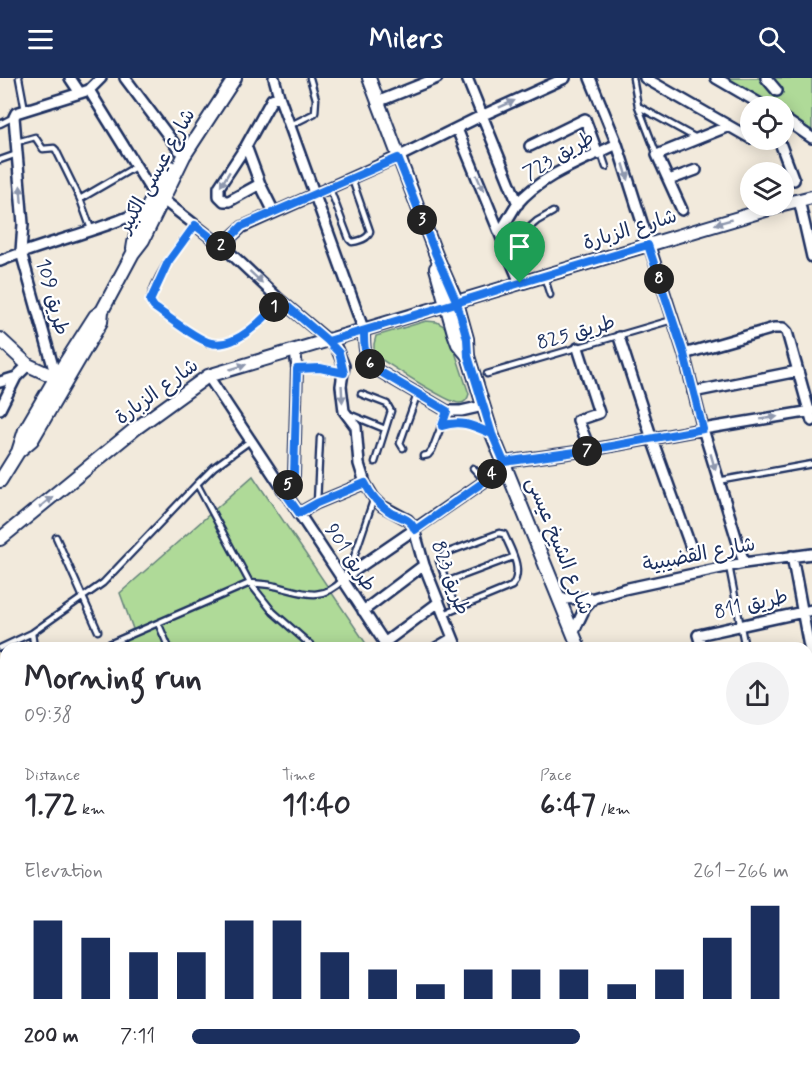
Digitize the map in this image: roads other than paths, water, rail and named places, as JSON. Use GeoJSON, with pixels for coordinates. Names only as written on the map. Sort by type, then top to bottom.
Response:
{"type":"FeatureCollection","features":[{"type":"Feature","properties":{"kind":"street"},"geometry":{"type":"LineString","coordinates":[[70,78],[85,91],[158,197],[227,250],[339,353],[344,373],[342,392],[345,413],[357,427],[359,464],[365,483],[374,498],[392,513],[410,521],[415,530]]}},
{"type":"Feature","properties":{"kind":"street"},"geometry":{"type":"LineString","coordinates":[[14,117],[16,113],[85,91],[101,78]]}},
{"type":"Feature","properties":{"kind":"street"},"geometry":{"type":"LineString","coordinates":[[125,78],[179,150]]}},
{"type":"Feature","properties":{"kind":"street","name":"شارع عيسى الكبير"},"geometry":{"type":"LineString","coordinates":[[0,481],[18,452],[25,430],[61,380],[95,316],[102,310],[132,253],[143,240],[158,197],[179,150],[225,78]]}},
{"type":"Feature","properties":{"kind":"street","name":"شارع عيسى الكبير"},"geometry":{"type":"LineString","coordinates":[[132,253],[136,236],[148,208],[158,197],[235,78]]}},
{"type":"Feature","properties":{"kind":"street"},"geometry":{"type":"LineString","coordinates":[[274,78],[364,331],[364,349],[372,367],[447,411],[461,411],[483,406]]}},
{"type":"Feature","properties":{"kind":"street","name":"شارع الشيخ عيسى"},"geometry":{"type":"LineString","coordinates":[[369,78],[436,255],[451,304],[467,339],[468,356],[492,434],[577,642]]}},
{"type":"Feature","properties":{"kind":"street"},"geometry":{"type":"LineString","coordinates":[[377,102],[437,78]]}},
{"type":"Feature","properties":{"kind":"street"},"geometry":{"type":"LineString","coordinates":[[467,78],[518,204]]}},
{"type":"Feature","properties":{"kind":"street"},"geometry":{"type":"LineString","coordinates":[[227,250],[236,231],[398,158],[481,116],[565,78]]}},
{"type":"Feature","properties":{"kind":"street"},"geometry":{"type":"LineString","coordinates":[[590,78],[617,144],[648,245],[665,289],[672,320],[679,332],[703,429],[744,563]]}},
{"type":"Feature","properties":{"kind":"street"},"geometry":{"type":"LineString","coordinates":[[645,78],[740,132]]}},
{"type":"Feature","properties":{"kind":"street"},"geometry":{"type":"LineString","coordinates":[[716,78],[747,96]]}},
{"type":"Feature","properties":{"kind":"street"},"geometry":{"type":"LineString","coordinates":[[766,78],[777,91]]}},
{"type":"Feature","properties":{"kind":"street"},"geometry":{"type":"LineString","coordinates":[[260,184],[229,201],[224,201],[219,195],[219,188],[272,99],[279,96]]}},
{"type":"Feature","properties":{"kind":"street","name":"طريق 109"},"geometry":{"type":"LineString","coordinates":[[14,117],[23,224],[21,252],[61,380]]}},
{"type":"Feature","properties":{"kind":"street"},"geometry":{"type":"LineString","coordinates":[[530,146],[585,119],[599,153]]}},
{"type":"Feature","properties":{"kind":"street"},"geometry":{"type":"LineString","coordinates":[[682,210],[657,155],[729,126]]}},
{"type":"Feature","properties":{"kind":"street"},"geometry":{"type":"LineString","coordinates":[[794,128],[812,138]]}},
{"type":"Feature","properties":{"kind":"street"},"geometry":{"type":"LineString","coordinates":[[457,129],[520,283]]}},
{"type":"Feature","properties":{"kind":"street","name":"طريق 723"},"geometry":{"type":"LineString","coordinates":[[500,232],[518,204],[531,192],[552,177],[617,144]]}},
{"type":"Feature","properties":{"kind":"street"},"geometry":{"type":"LineString","coordinates":[[246,146],[260,184],[274,212]]}},
{"type":"Feature","properties":{"kind":"street"},"geometry":{"type":"LineString","coordinates":[[669,180],[696,170]]}},
{"type":"Feature","properties":{"kind":"street","name":"شارع الزبارة"},"geometry":{"type":"LineString","coordinates":[[794,201],[812,197]]}},
{"type":"Feature","properties":{"kind":"street"},"geometry":{"type":"LineString","coordinates":[[799,200],[812,257]]}},
{"type":"Feature","properties":{"kind":"street"},"geometry":{"type":"LineString","coordinates":[[0,261],[21,252],[127,219],[148,208]]}},
{"type":"Feature","properties":{"kind":"street","name":"شارع الزبارة"},"geometry":{"type":"LineString","coordinates":[[0,538],[142,424],[208,376],[744,216]]}},
{"type":"Feature","properties":{"kind":"street"},"geometry":{"type":"LineString","coordinates":[[346,577],[485,481],[504,462],[590,450],[703,429],[811,415],[787,332],[780,327],[684,354]]}},
{"type":"Feature","properties":{"kind":"street"},"geometry":{"type":"LineString","coordinates":[[619,337],[652,439],[690,544]]}},
{"type":"Feature","properties":{"kind":"street"},"geometry":{"type":"LineString","coordinates":[[0,339],[28,365],[61,380]]}},
{"type":"Feature","properties":{"kind":"street"},"geometry":{"type":"LineString","coordinates":[[578,348],[600,413],[578,420],[590,450]]}},
{"type":"Feature","properties":{"kind":"street"},"geometry":{"type":"LineString","coordinates":[[282,489],[294,475],[297,369],[295,350]]}},
{"type":"Feature","properties":{"kind":"street"},"geometry":{"type":"LineString","coordinates":[[0,409],[16,377],[28,365]]}},
{"type":"Feature","properties":{"kind":"street"},"geometry":{"type":"LineString","coordinates":[[693,392],[798,370]]}},
{"type":"Feature","properties":{"kind":"street","name":"طريق 901"},"geometry":{"type":"LineString","coordinates":[[208,376],[282,489],[346,577],[363,611],[383,642]]}},
{"type":"Feature","properties":{"kind":"street"},"geometry":{"type":"LineString","coordinates":[[0,382],[16,377]]}},
{"type":"Feature","properties":{"kind":"street"},"geometry":{"type":"LineString","coordinates":[[299,513],[365,483]]}},
{"type":"Feature","properties":{"kind":"street","name":"طريق 823"},"geometry":{"type":"LineString","coordinates":[[415,530],[424,565],[453,638]]}},
{"type":"Feature","properties":{"kind":"street","name":"شارع القضيبية"},"geometry":{"type":"LineString","coordinates":[[560,599],[594,598],[624,589],[729,566],[812,554]]}},
{"type":"Feature","properties":{"kind":"street"},"geometry":{"type":"LineString","coordinates":[[792,556],[808,611],[810,642]]}},
{"type":"Feature","properties":{"kind":"street"},"geometry":{"type":"LineString","coordinates":[[363,611],[424,565]]}},
{"type":"Feature","properties":{"kind":"street"},"geometry":{"type":"LineString","coordinates":[[573,633],[585,608],[594,598]]}},
{"type":"Feature","properties":{"kind":"street"},"geometry":{"type":"LineString","coordinates":[[391,642],[439,602]]}},
{"type":"Feature","properties":{"kind":"street","name":"طريق 811"},"geometry":{"type":"LineString","coordinates":[[700,642],[698,635],[808,611]]}},
{"type":"Feature","properties":{"kind":"street"},"geometry":{"type":"LineString","coordinates":[[446,642],[453,638],[455,642]]}},
{"type":"Feature","properties":{"kind":"lane"},"geometry":{"type":"LineString","coordinates":[[19,78],[26,110]]}},
{"type":"Feature","properties":{"kind":"lane"},"geometry":{"type":"LineString","coordinates":[[290,126],[315,113],[316,99],[310,78]]}},
{"type":"Feature","properties":{"kind":"lane"},"geometry":{"type":"LineString","coordinates":[[633,78],[638,106],[657,155]]}},
{"type":"Feature","properties":{"kind":"lane"},"geometry":{"type":"LineString","coordinates":[[638,106],[698,139]]}},
{"type":"Feature","properties":{"kind":"lane"},"geometry":{"type":"LineString","coordinates":[[0,124],[14,117]]}},
{"type":"Feature","properties":{"kind":"lane"},"geometry":{"type":"LineString","coordinates":[[17,142],[35,137],[43,149],[54,148],[80,199],[92,231]]}},
{"type":"Feature","properties":{"kind":"lane"},"geometry":{"type":"LineString","coordinates":[[599,153],[606,167]]}},
{"type":"Feature","properties":{"kind":"lane"},"geometry":{"type":"LineString","coordinates":[[0,160],[18,154]]}},
{"type":"Feature","properties":{"kind":"lane"},"geometry":{"type":"LineString","coordinates":[[80,199],[136,167]]}},
{"type":"Feature","properties":{"kind":"lane"},"geometry":{"type":"LineString","coordinates":[[330,189],[349,239],[352,242],[366,237],[370,231],[352,178]]}},
{"type":"Feature","properties":{"kind":"lane"},"geometry":{"type":"LineString","coordinates":[[506,248],[526,229],[553,212]]}},
{"type":"Feature","properties":{"kind":"lane"},"geometry":{"type":"LineString","coordinates":[[195,225],[173,254],[158,281],[150,301],[154,307],[208,343],[220,344],[232,340],[255,326],[270,313],[279,299]]}},
{"type":"Feature","properties":{"kind":"lane"},"geometry":{"type":"LineString","coordinates":[[544,276],[550,295]]}},
{"type":"Feature","properties":{"kind":"lane","name":"طريق 825"},"geometry":{"type":"LineString","coordinates":[[487,374],[672,320]]}},
{"type":"Feature","properties":{"kind":"lane"},"geometry":{"type":"LineString","coordinates":[[297,369],[320,368],[344,373]]}},
{"type":"Feature","properties":{"kind":"lane"},"geometry":{"type":"LineString","coordinates":[[403,448],[400,443],[418,392]]}},
{"type":"Feature","properties":{"kind":"lane"},"geometry":{"type":"LineString","coordinates":[[361,394],[390,407],[391,415],[375,462]]}},
{"type":"Feature","properties":{"kind":"lane"},"geometry":{"type":"LineString","coordinates":[[423,456],[430,453],[447,411]]}},
{"type":"Feature","properties":{"kind":"lane"},"geometry":{"type":"LineString","coordinates":[[345,413],[385,429]]}},
{"type":"Feature","properties":{"kind":"lane"},"geometry":{"type":"LineString","coordinates":[[442,426],[459,422],[467,423],[492,434]]}},
{"type":"Feature","properties":{"kind":"lane"},"geometry":{"type":"LineString","coordinates":[[317,503],[320,438]]}},
{"type":"Feature","properties":{"kind":"lane"},"geometry":{"type":"LineString","coordinates":[[13,642],[32,633],[103,583],[214,467],[250,441]]}},
{"type":"Feature","properties":{"kind":"lane"},"geometry":{"type":"LineString","coordinates":[[718,481],[812,464]]}},
{"type":"Feature","properties":{"kind":"lane"},"geometry":{"type":"LineString","coordinates":[[473,468],[485,481]]}},
{"type":"Feature","properties":{"kind":"lane"},"geometry":{"type":"LineString","coordinates":[[197,484],[250,583],[273,612],[307,642]]}},
{"type":"Feature","properties":{"kind":"lane"},"geometry":{"type":"LineString","coordinates":[[114,642],[250,583],[273,585],[298,593],[321,594],[334,589],[346,577],[374,498]]}},
{"type":"Feature","properties":{"kind":"lane"},"geometry":{"type":"LineString","coordinates":[[444,614],[512,586],[516,582],[518,570],[504,534],[499,532],[494,534],[442,557],[439,561],[456,609]]}},
{"type":"Feature","properties":{"kind":"lane"},"geometry":{"type":"LineString","coordinates":[[56,537],[98,631]]}},
{"type":"Feature","properties":{"kind":"lane"},"geometry":{"type":"LineString","coordinates":[[446,582],[513,557]]}},
{"type":"Feature","properties":{"kind":"lane"},"geometry":{"type":"LineString","coordinates":[[729,566],[744,642]]}},
{"type":"Feature","properties":{"kind":"lane"},"geometry":{"type":"LineString","coordinates":[[158,623],[166,642]]}},
{"type":"Feature","properties":{"kind":"lane"},"geometry":{"type":"LineString","coordinates":[[32,633],[33,642]]}}]}
